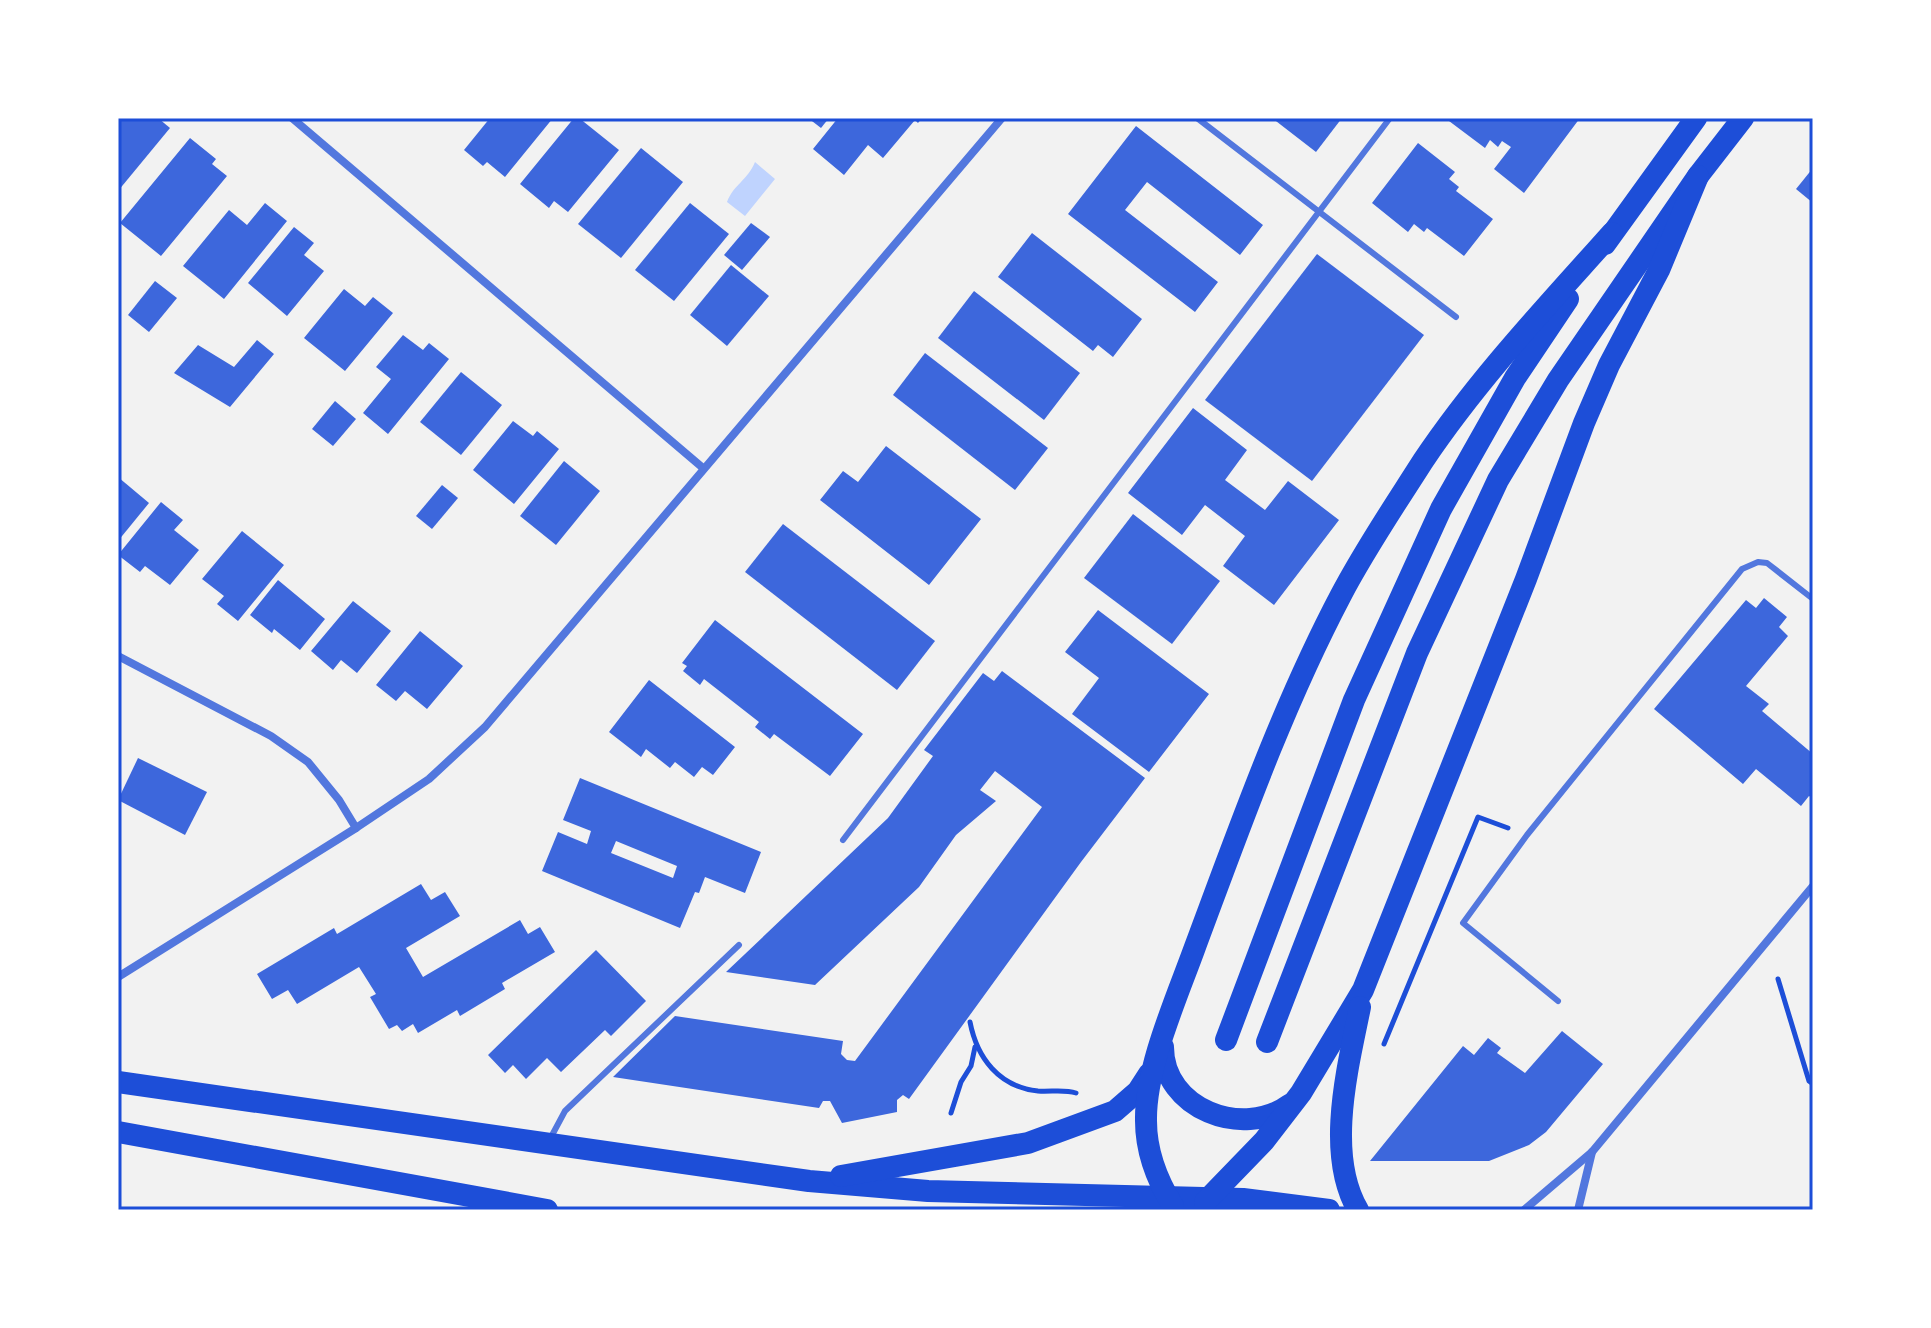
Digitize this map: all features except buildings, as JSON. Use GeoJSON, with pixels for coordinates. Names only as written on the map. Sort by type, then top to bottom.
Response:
{"type":"FeatureCollection","features":[{"type":"Feature","properties":{"kind":"highway"},"geometry":{"type":"LineString","coordinates":[[1226,1040],[1354,700],[1441,509],[1515,378],[1612,233],[1696,118]]}},
{"type":"Feature","properties":{"kind":"highway"},"geometry":{"type":"LineString","coordinates":[[1267,1042],[1417,653],[1498,480],[1558,380],[1698,176],[1743,118]]}},
{"type":"Feature","properties":{"kind":"highway"},"geometry":{"type":"LineString","coordinates":[[1203,1204],[1264,1141],[1301,1093],[1363,990],[1526,579],[1584,423],[1609,365],[1659,270],[1698,176]]}},
{"type":"Feature","properties":{"kind":"highway"},"geometry":{"type":"LineString","coordinates":[[1171,1204],[1147,1146],[1147,1100],[1162,1041],[1206,917],[1281,725],[1314,651],[1360,560],[1425,459],[1466,402],[1521,335],[1612,233]]}},
{"type":"Feature","properties":{"kind":"highway"},"geometry":{"type":"LineString","coordinates":[[1358,1210],[1349,1192],[1343,1165],[1342,1122],[1349,1060],[1363,990]]}},
{"type":"Feature","properties":{"kind":"highway"},"geometry":{"type":"LineString","coordinates":[[1162,1041],[1164,1062],[1172,1082],[1185,1096],[1212,1114],[1242,1120],[1258,1119],[1281,1111],[1301,1093]]}},
{"type":"Feature","properties":{"kind":"highway"},"geometry":{"type":"LineString","coordinates":[[809,1181],[1028,1143],[1096,1119],[1122,1106],[1138,1091],[1162,1041]]}},
{"type":"Feature","properties":{"kind":"highway"},"geometry":{"type":"LineString","coordinates":[[118,1082],[809,1181],[928,1191],[1171,1204],[1274,1201],[1329,1210]]}},
{"type":"Feature","properties":{"kind":"highway"},"geometry":{"type":"LineString","coordinates":[[118,1132],[547,1210]]}},
{"type":"Feature","properties":{"kind":"highway"},"geometry":{"type":"LineString","coordinates":[[928,1191],[1001,1210]]}},
{"type":"Feature","properties":{"kind":"street"},"geometry":{"type":"LineString","coordinates":[[292,118],[703,468]]}},
{"type":"Feature","properties":{"kind":"street"},"geometry":{"type":"LineString","coordinates":[[118,977],[429,779],[485,727],[1002,118]]}},
{"type":"Feature","properties":{"kind":"street"},"geometry":{"type":"LineString","coordinates":[[118,656],[271,736],[308,762],[339,800],[356,828]]}},
{"type":"Feature","properties":{"kind":"street"},"geometry":{"type":"LineString","coordinates":[[1524,1210],[1592,1152],[1813,886]]}},
{"type":"Feature","properties":{"kind":"street"},"geometry":{"type":"LineString","coordinates":[[1578,1210],[1592,1152]]}},
{"type":"Feature","properties":{"kind":"lane"},"geometry":{"type":"LineString","coordinates":[[1197,118],[1456,317]]}},
{"type":"Feature","properties":{"kind":"lane"},"geometry":{"type":"LineString","coordinates":[[843,840],[1390,118]]}},
{"type":"Feature","properties":{"kind":"lane"},"geometry":{"type":"LineString","coordinates":[[1558,1001],[1463,923],[1527,835],[1742,569],[1758,562],[1767,563],[1813,599]]}},
{"type":"Feature","properties":{"kind":"lane"},"geometry":{"type":"LineString","coordinates":[[547,1144],[565,1111],[739,945]]}},
{"type":"Feature","properties":{"kind":"path"},"geometry":{"type":"LineString","coordinates":[[1379,1057],[1478,817],[1527,835]]}},
{"type":"Feature","properties":{"kind":"path"},"geometry":{"type":"LineString","coordinates":[[1778,979],[1809,1081],[1813,1084]]}},
{"type":"Feature","properties":{"kind":"path"},"geometry":{"type":"LineString","coordinates":[[970,1022],[975,1044],[994,1071],[1012,1084],[1032,1090],[1071,1091],[1081,1095]]}},
{"type":"Feature","properties":{"kind":"path"},"geometry":{"type":"LineString","coordinates":[[951,1113],[961,1082],[971,1066],[975,1044]]}},
{"type":"Feature","properties":{"kind":"water"},"geometry":{"type":"Polygon","coordinates":[[[755,162],[775,179],[745,216],[727,202],[755,162]]]}}]}
